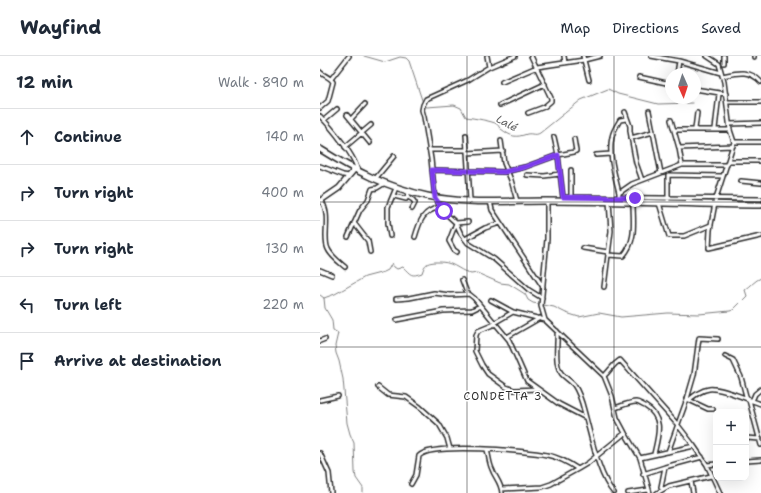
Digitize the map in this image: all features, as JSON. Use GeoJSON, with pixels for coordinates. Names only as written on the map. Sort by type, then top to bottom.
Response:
{"type":"FeatureCollection","features":[{"type":"Feature","properties":{"kind":"highway"},"geometry":{"type":"LineString","coordinates":[[320,149],[356,171],[396,188],[408,195],[490,201],[547,201],[573,198],[659,203],[668,201],[715,205],[761,205]]}},
{"type":"Feature","properties":{"kind":"main road"},"geometry":{"type":"LineString","coordinates":[[321,200],[339,188],[349,176],[356,171]]}},
{"type":"Feature","properties":{"kind":"street"},"geometry":{"type":"LineString","coordinates":[[331,79],[349,56]]}},
{"type":"Feature","properties":{"kind":"street"},"geometry":{"type":"LineString","coordinates":[[487,56],[490,67]]}},
{"type":"Feature","properties":{"kind":"street"},"geometry":{"type":"LineString","coordinates":[[515,56],[426,99],[422,110],[435,198],[440,207],[456,223],[465,239],[480,251],[494,259],[529,290],[542,298]]}},
{"type":"Feature","properties":{"kind":"street"},"geometry":{"type":"LineString","coordinates":[[528,113],[544,107],[551,101],[545,84],[531,56]]}},
{"type":"Feature","properties":{"kind":"street"},"geometry":{"type":"LineString","coordinates":[[564,56],[565,63]]}},
{"type":"Feature","properties":{"kind":"street"},"geometry":{"type":"LineString","coordinates":[[502,82],[536,67],[600,56]]}},
{"type":"Feature","properties":{"kind":"street"},"geometry":{"type":"LineString","coordinates":[[651,56],[722,74],[740,72],[756,76],[761,82]]}},
{"type":"Feature","properties":{"kind":"street"},"geometry":{"type":"LineString","coordinates":[[707,56],[719,64],[722,74],[733,144],[716,198],[711,225],[709,248],[761,236]]}},
{"type":"Feature","properties":{"kind":"street"},"geometry":{"type":"LineString","coordinates":[[724,56],[724,63]]}},
{"type":"Feature","properties":{"kind":"street"},"geometry":{"type":"LineString","coordinates":[[584,58],[589,80]]}},
{"type":"Feature","properties":{"kind":"street"},"geometry":{"type":"LineString","coordinates":[[678,68],[679,62]]}},
{"type":"Feature","properties":{"kind":"street"},"geometry":{"type":"LineString","coordinates":[[320,72],[324,76],[331,79]]}},
{"type":"Feature","properties":{"kind":"street"},"geometry":{"type":"LineString","coordinates":[[639,77],[665,83]]}},
{"type":"Feature","properties":{"kind":"street"},"geometry":{"type":"LineString","coordinates":[[320,108],[328,101],[333,82],[331,79]]}},
{"type":"Feature","properties":{"kind":"street"},"geometry":{"type":"LineString","coordinates":[[500,105],[545,84]]}},
{"type":"Feature","properties":{"kind":"street"},"geometry":{"type":"LineString","coordinates":[[701,90],[726,94]]}},
{"type":"Feature","properties":{"kind":"street"},"geometry":{"type":"LineString","coordinates":[[715,129],[719,94]]}},
{"type":"Feature","properties":{"kind":"street"},"geometry":{"type":"LineString","coordinates":[[727,102],[761,102]]}},
{"type":"Feature","properties":{"kind":"street"},"geometry":{"type":"LineString","coordinates":[[351,119],[364,104]]}},
{"type":"Feature","properties":{"kind":"street"},"geometry":{"type":"LineString","coordinates":[[324,120],[337,109]]}},
{"type":"Feature","properties":{"kind":"street"},"geometry":{"type":"LineString","coordinates":[[649,111],[661,173]]}},
{"type":"Feature","properties":{"kind":"street"},"geometry":{"type":"LineString","coordinates":[[625,112],[626,119],[630,126],[636,163],[642,180]]}},
{"type":"Feature","properties":{"kind":"street"},"geometry":{"type":"LineString","coordinates":[[695,129],[697,113]]}},
{"type":"Feature","properties":{"kind":"street"},"geometry":{"type":"LineString","coordinates":[[347,115],[370,143]]}},
{"type":"Feature","properties":{"kind":"street"},"geometry":{"type":"LineString","coordinates":[[320,116],[345,147],[358,167],[356,171]]}},
{"type":"Feature","properties":{"kind":"street"},"geometry":{"type":"LineString","coordinates":[[619,198],[611,154],[612,135],[620,120],[626,119]]}},
{"type":"Feature","properties":{"kind":"street"},"geometry":{"type":"LineString","coordinates":[[671,120],[682,165]]}},
{"type":"Feature","properties":{"kind":"street"},"geometry":{"type":"LineString","coordinates":[[730,124],[761,123]]}},
{"type":"Feature","properties":{"kind":"street"},"geometry":{"type":"LineString","coordinates":[[345,147],[371,125]]}},
{"type":"Feature","properties":{"kind":"street"},"geometry":{"type":"LineString","coordinates":[[674,130],[730,130]]}},
{"type":"Feature","properties":{"kind":"street"},"geometry":{"type":"LineString","coordinates":[[631,138],[653,132]]}},
{"type":"Feature","properties":{"kind":"street"},"geometry":{"type":"LineString","coordinates":[[466,135],[470,200]]}},
{"type":"Feature","properties":{"kind":"street"},"geometry":{"type":"LineString","coordinates":[[554,137],[558,155],[563,199]]}},
{"type":"Feature","properties":{"kind":"street"},"geometry":{"type":"LineString","coordinates":[[432,170],[468,172],[507,171],[576,151],[574,139]]}},
{"type":"Feature","properties":{"kind":"street"},"geometry":{"type":"LineString","coordinates":[[501,141],[507,171],[517,201]]}},
{"type":"Feature","properties":{"kind":"street"},"geometry":{"type":"LineString","coordinates":[[679,148],[761,142]]}},
{"type":"Feature","properties":{"kind":"street"},"geometry":{"type":"LineString","coordinates":[[429,150],[503,152]]}},
{"type":"Feature","properties":{"kind":"street"},"geometry":{"type":"LineString","coordinates":[[596,155],[611,154]]}},
{"type":"Feature","properties":{"kind":"street"},"geometry":{"type":"LineString","coordinates":[[375,180],[394,156]]}},
{"type":"Feature","properties":{"kind":"street"},"geometry":{"type":"LineString","coordinates":[[668,173],[682,165],[761,161]]}},
{"type":"Feature","properties":{"kind":"street"},"geometry":{"type":"LineString","coordinates":[[320,166],[349,176]]}},
{"type":"Feature","properties":{"kind":"street"},"geometry":{"type":"LineString","coordinates":[[571,170],[573,198]]}},
{"type":"Feature","properties":{"kind":"street"},"geometry":{"type":"LineString","coordinates":[[619,193],[632,184],[661,173],[723,176]]}},
{"type":"Feature","properties":{"kind":"street"},"geometry":{"type":"LineString","coordinates":[[668,173],[668,201]]}},
{"type":"Feature","properties":{"kind":"street"},"geometry":{"type":"LineString","coordinates":[[527,175],[544,176],[560,174]]}},
{"type":"Feature","properties":{"kind":"street"},"geometry":{"type":"LineString","coordinates":[[741,181],[761,183]]}},
{"type":"Feature","properties":{"kind":"street"},"geometry":{"type":"LineString","coordinates":[[348,237],[360,210],[368,200],[372,189],[385,183]]}},
{"type":"Feature","properties":{"kind":"street"},"geometry":{"type":"LineString","coordinates":[[390,236],[388,207],[394,196],[396,188]]}},
{"type":"Feature","properties":{"kind":"street"},"geometry":{"type":"LineString","coordinates":[[394,196],[406,199],[408,195],[415,203],[412,209]]}},
{"type":"Feature","properties":{"kind":"street"},"geometry":{"type":"LineString","coordinates":[[604,286],[611,230],[609,200],[619,198],[668,201],[716,198],[761,199]]}},
{"type":"Feature","properties":{"kind":"street"},"geometry":{"type":"LineString","coordinates":[[321,200],[327,221],[326,239],[328,249],[345,267]]}},
{"type":"Feature","properties":{"kind":"street"},"geometry":{"type":"LineString","coordinates":[[490,201],[492,210],[500,223],[543,287]]}},
{"type":"Feature","properties":{"kind":"street"},"geometry":{"type":"LineString","coordinates":[[545,320],[541,305],[547,239],[547,201]]}},
{"type":"Feature","properties":{"kind":"street"},"geometry":{"type":"LineString","coordinates":[[583,248],[621,257],[623,256],[632,243],[633,202]]}},
{"type":"Feature","properties":{"kind":"street"},"geometry":{"type":"LineString","coordinates":[[659,203],[669,236],[684,236],[711,225]]}},
{"type":"Feature","properties":{"kind":"street"},"geometry":{"type":"LineString","coordinates":[[415,237],[419,224],[426,213],[432,209],[440,207]]}},
{"type":"Feature","properties":{"kind":"street"},"geometry":{"type":"LineString","coordinates":[[456,223],[468,222]]}},
{"type":"Feature","properties":{"kind":"street"},"geometry":{"type":"LineString","coordinates":[[354,223],[368,241],[370,252]]}},
{"type":"Feature","properties":{"kind":"street"},"geometry":{"type":"LineString","coordinates":[[456,223],[449,241],[454,250],[457,252]]}},
{"type":"Feature","properties":{"kind":"street"},"geometry":{"type":"LineString","coordinates":[[465,239],[485,228],[500,223]]}},
{"type":"Feature","properties":{"kind":"street"},"geometry":{"type":"LineString","coordinates":[[320,270],[332,275]]}},
{"type":"Feature","properties":{"kind":"street"},"geometry":{"type":"LineString","coordinates":[[462,280],[467,293],[474,298],[507,337],[527,381],[559,404],[586,418]]}},
{"type":"Feature","properties":{"kind":"street"},"geometry":{"type":"LineString","coordinates":[[396,299],[434,293],[450,295],[467,293]]}},
{"type":"Feature","properties":{"kind":"street"},"geometry":{"type":"LineString","coordinates":[[490,300],[513,312],[545,320],[604,376],[612,396],[617,418],[640,458],[649,492],[628,493]]}},
{"type":"Feature","properties":{"kind":"street"},"geometry":{"type":"LineString","coordinates":[[396,320],[443,311],[472,310],[480,306]]}},
{"type":"Feature","properties":{"kind":"street"},"geometry":{"type":"LineString","coordinates":[[513,312],[478,331],[476,335],[475,351],[488,374],[506,387],[514,390],[537,389]]}},
{"type":"Feature","properties":{"kind":"street"},"geometry":{"type":"LineString","coordinates":[[507,337],[540,318]]}},
{"type":"Feature","properties":{"kind":"street"},"geometry":{"type":"LineString","coordinates":[[557,331],[556,350],[558,367],[562,374],[570,380],[579,393],[596,456],[608,486],[614,493]]}},
{"type":"Feature","properties":{"kind":"street"},"geometry":{"type":"LineString","coordinates":[[668,452],[677,424],[688,400],[694,375],[699,338],[718,339]]}},
{"type":"Feature","properties":{"kind":"street"},"geometry":{"type":"LineString","coordinates":[[320,341],[325,339]]}},
{"type":"Feature","properties":{"kind":"street"},"geometry":{"type":"LineString","coordinates":[[725,356],[733,360],[741,377],[746,396],[751,400],[761,446]]}},
{"type":"Feature","properties":{"kind":"street"},"geometry":{"type":"LineString","coordinates":[[604,376],[609,372],[612,365],[620,360],[677,424],[702,456],[720,493]]}},
{"type":"Feature","properties":{"kind":"street"},"geometry":{"type":"LineString","coordinates":[[378,387],[388,395],[406,396],[420,407],[439,424],[447,438],[450,449]]}},
{"type":"Feature","properties":{"kind":"street"},"geometry":{"type":"LineString","coordinates":[[688,400],[699,392],[710,389],[722,391],[761,404]]}},
{"type":"Feature","properties":{"kind":"street"},"geometry":{"type":"LineString","coordinates":[[751,400],[761,390]]}},
{"type":"Feature","properties":{"kind":"street"},"geometry":{"type":"LineString","coordinates":[[320,400],[338,396]]}},
{"type":"Feature","properties":{"kind":"street"},"geometry":{"type":"LineString","coordinates":[[688,400],[708,409],[713,409]]}},
{"type":"Feature","properties":{"kind":"street"},"geometry":{"type":"LineString","coordinates":[[615,408],[638,402],[650,409],[655,415],[659,431],[654,454]]}},
{"type":"Feature","properties":{"kind":"street"},"geometry":{"type":"LineString","coordinates":[[487,450],[491,467],[499,480],[502,491],[542,487],[551,484],[588,463],[625,433]]}},
{"type":"Feature","properties":{"kind":"street"},"geometry":{"type":"LineString","coordinates":[[749,438],[760,439]]}},
{"type":"Feature","properties":{"kind":"street"},"geometry":{"type":"LineString","coordinates":[[640,458],[694,446]]}},
{"type":"Feature","properties":{"kind":"street"},"geometry":{"type":"LineString","coordinates":[[411,484],[416,475],[419,456],[421,454],[425,452],[450,449],[487,450],[549,455],[569,463],[578,469]]}},
{"type":"Feature","properties":{"kind":"street"},"geometry":{"type":"LineString","coordinates":[[320,453],[328,473],[331,493]]}},
{"type":"Feature","properties":{"kind":"street"},"geometry":{"type":"LineString","coordinates":[[643,474],[702,456]]}},
{"type":"Feature","properties":{"kind":"street"},"geometry":{"type":"LineString","coordinates":[[749,461],[761,460]]}},
{"type":"Feature","properties":{"kind":"street"},"geometry":{"type":"LineString","coordinates":[[707,465],[713,464]]}},
{"type":"Feature","properties":{"kind":"street"},"geometry":{"type":"LineString","coordinates":[[663,489],[661,487],[665,467]]}},
{"type":"Feature","properties":{"kind":"street"},"geometry":{"type":"LineString","coordinates":[[657,493],[663,489],[711,476]]}},
{"type":"Feature","properties":{"kind":"street"},"geometry":{"type":"LineString","coordinates":[[691,481],[693,493]]}},
{"type":"Feature","properties":{"kind":"waterway","name":"Lalé"},"geometry":{"type":"LineString","coordinates":[[364,56],[385,62],[400,57],[406,58],[409,61],[423,103]]}},
{"type":"Feature","properties":{"kind":"waterway","name":"Lalé"},"geometry":{"type":"LineString","coordinates":[[424,106],[454,105],[461,108],[466,117],[495,123],[500,129],[508,134],[519,136],[540,133],[581,100],[608,89],[618,94],[658,104],[665,104]]}},
{"type":"Feature","properties":{"kind":"waterway"},"geometry":{"type":"LineString","coordinates":[[324,298],[335,294],[365,277],[388,270],[392,263],[397,269],[403,267],[413,275],[416,275],[422,273],[425,266],[428,264],[441,262],[451,264],[471,274],[477,273],[500,283],[509,284],[525,294],[528,300],[533,303],[554,307],[579,317],[599,313],[621,317],[668,313],[699,314],[733,310],[747,296],[745,290],[761,278]]}},
{"type":"Feature","properties":{"kind":"waterway"},"geometry":{"type":"LineString","coordinates":[[320,295],[324,298],[325,308],[332,320],[333,330],[338,333],[335,346],[336,353],[343,379],[347,423],[354,443],[356,478],[363,488],[363,493]]}},
{"type":"Feature","properties":{"kind":"district","name":"СONDETTA 3"},"geometry":{"type":"Point","coordinates":[503,396]}},
{"type":"Feature","properties":{"kind":"route"},"geometry":{"type":"LineString","coordinates":[[444,211],[435,198],[432,170],[504,172],[525,167],[558,155],[563,197],[635,198]]}}]}
